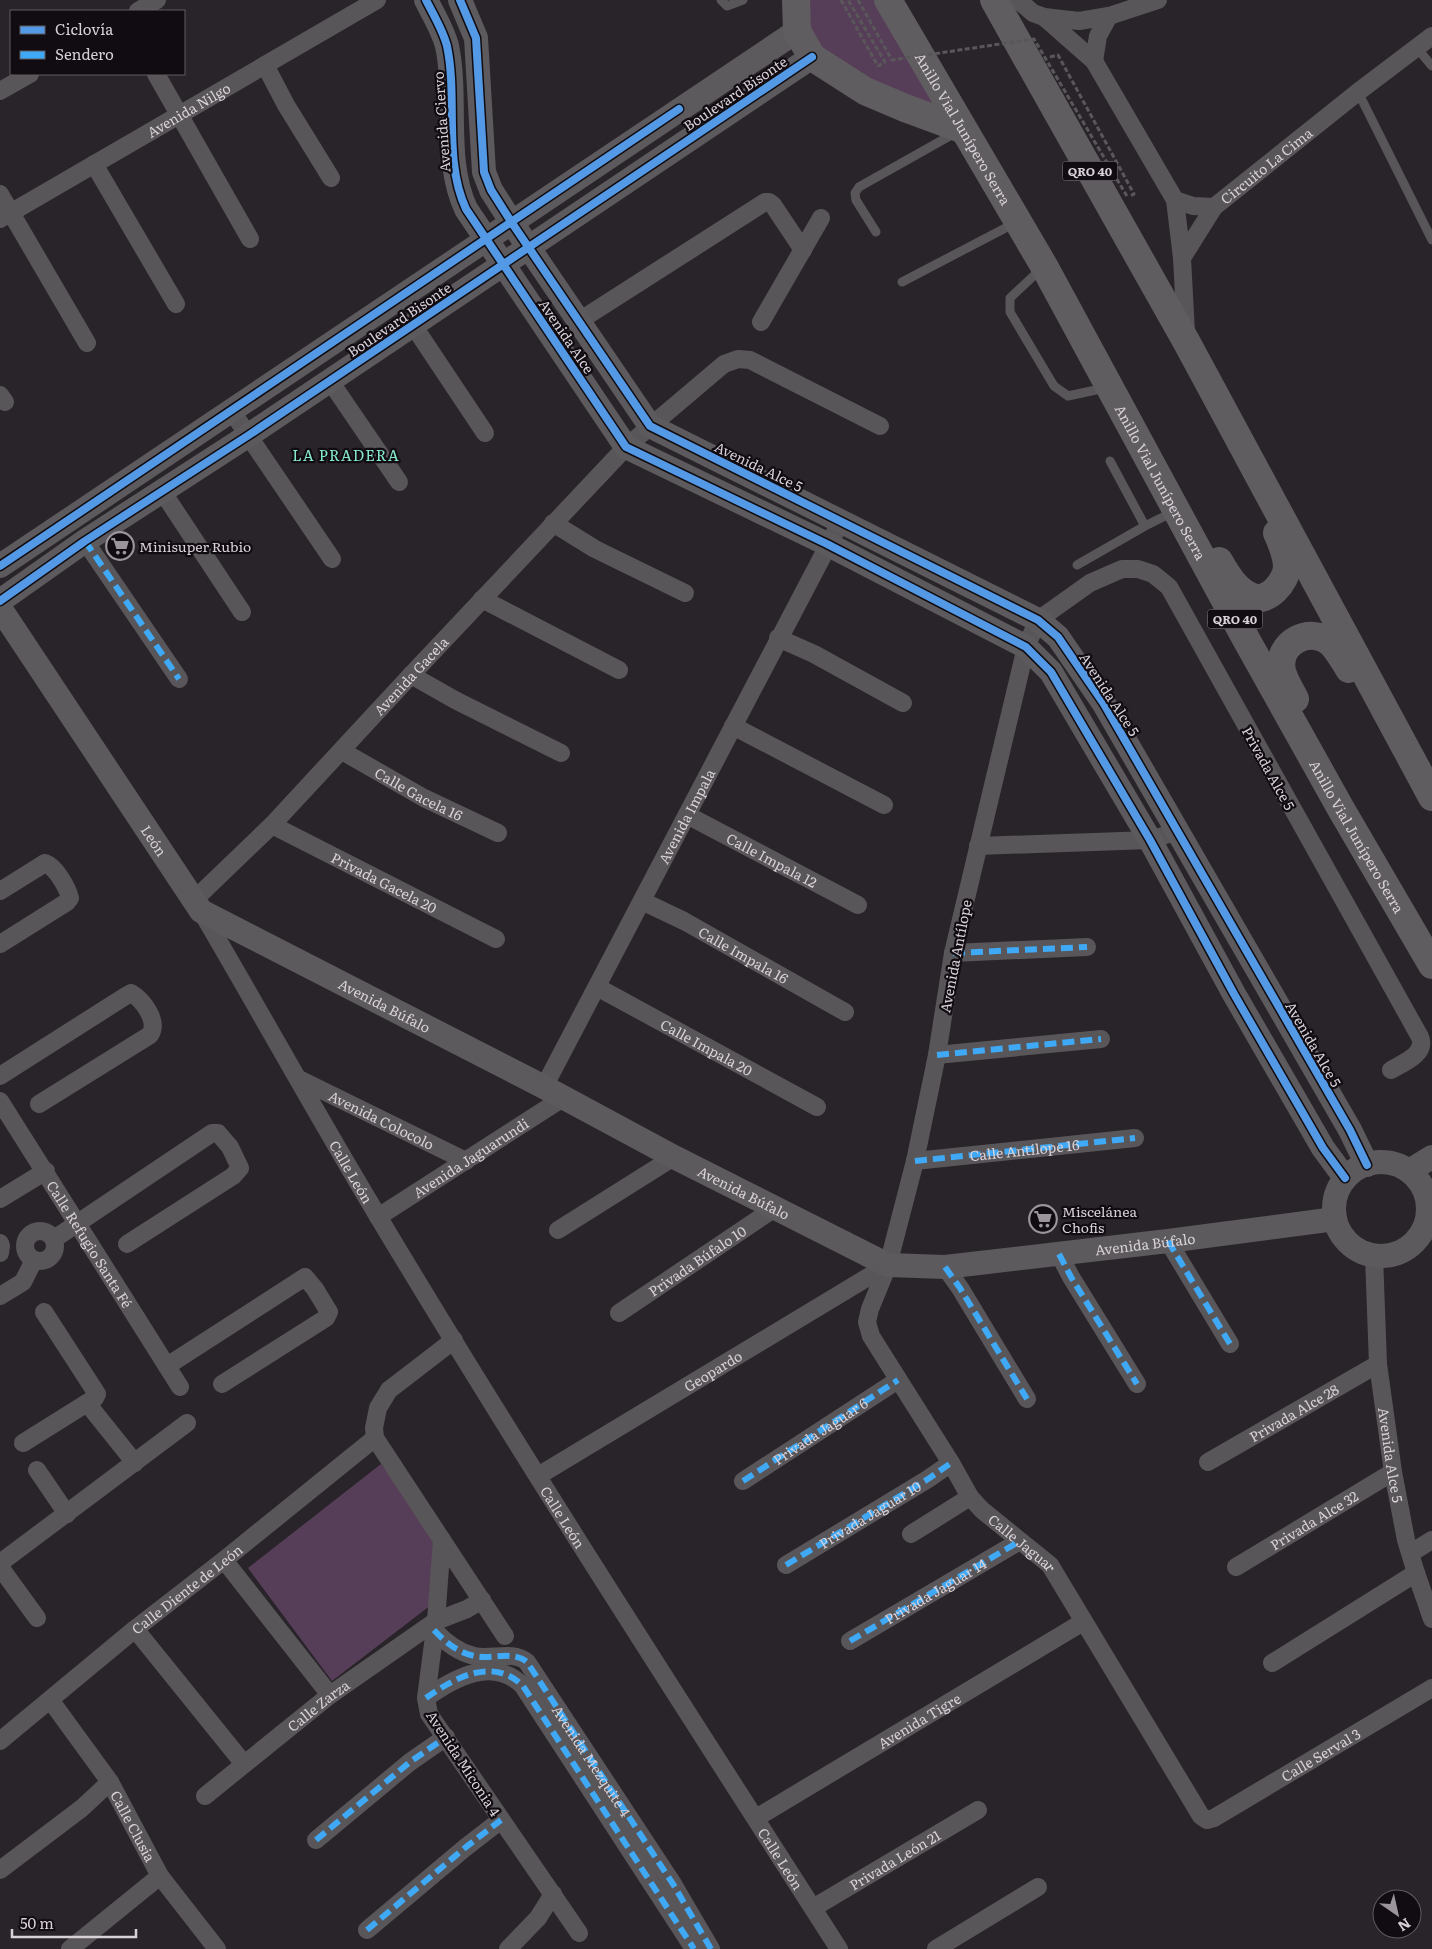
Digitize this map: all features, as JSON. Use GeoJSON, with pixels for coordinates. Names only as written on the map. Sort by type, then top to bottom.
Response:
{"type":"FeatureCollection","features":[{"type":"Feature","properties":{"kind":"highway","name":"Anillo Vial Junípero Serra"},"geometry":{"type":"LineString","coordinates":[[888,0],[1044,266],[1176,511],[1341,809],[1432,966]]}},
{"type":"Feature","properties":{"kind":"highway","name":"QRO 40"},"geometry":{"type":"LineString","coordinates":[[994,0],[1186,341],[1426,781]]}},
{"type":"Feature","properties":{"kind":"highway"},"geometry":{"type":"LineString","coordinates":[[794,10],[812,57],[864,91],[962,129]]}},
{"type":"Feature","properties":{"kind":"highway"},"geometry":{"type":"LineString","coordinates":[[1132,428],[1232,581],[1251,597],[1259,599],[1267,596],[1281,583],[1287,569],[1286,558],[1283,546],[1228,420]]}},
{"type":"Feature","properties":{"kind":"highway"},"geometry":{"type":"LineString","coordinates":[[1341,809],[1321,754],[1282,671],[1282,660],[1286,648],[1296,639],[1310,635],[1321,638],[1331,644],[1426,781]]}},
{"type":"Feature","properties":{"kind":"street"},"geometry":{"type":"LineString","coordinates":[[140,10],[157,0]]}},
{"type":"Feature","properties":{"kind":"street","name":"Avenida Nilgo"},"geometry":{"type":"LineString","coordinates":[[6,215],[377,0]]}},
{"type":"Feature","properties":{"kind":"street","name":"Avenida Ciervo"},"geometry":{"type":"LineString","coordinates":[[426,0],[446,44],[449,62],[454,151],[461,197],[466,209],[487,239]]}},
{"type":"Feature","properties":{"kind":"street"},"geometry":{"type":"LineString","coordinates":[[460,0],[476,38],[484,172],[491,190],[512,223]]}},
{"type":"Feature","properties":{"kind":"street"},"geometry":{"type":"LineString","coordinates":[[1018,0],[1033,13],[1044,17],[1079,21],[1109,16],[1158,0]]}},
{"type":"Feature","properties":{"kind":"street","name":"Boulevard Bisonte"},"geometry":{"type":"LineString","coordinates":[[0,566],[708,90],[794,10]]}},
{"type":"Feature","properties":{"kind":"street"},"geometry":{"type":"LineString","coordinates":[[1094,61],[1098,36],[1109,16]]}},
{"type":"Feature","properties":{"kind":"street"},"geometry":{"type":"LineString","coordinates":[[1044,17],[1094,61],[1175,200],[1182,258],[1186,341]]}},
{"type":"Feature","properties":{"kind":"street","name":"Circuito La Cima"},"geometry":{"type":"LineString","coordinates":[[1182,258],[1214,207],[1358,92],[1432,36]]}},
{"type":"Feature","properties":{"kind":"street","name":"Boulevard Bisonte"},"geometry":{"type":"LineString","coordinates":[[0,601],[85,541],[249,435],[812,57]]}},
{"type":"Feature","properties":{"kind":"street"},"geometry":{"type":"LineString","coordinates":[[265,65],[286,105],[331,178]]}},
{"type":"Feature","properties":{"kind":"street"},"geometry":{"type":"LineString","coordinates":[[0,91],[28,75]]}},
{"type":"Feature","properties":{"kind":"street"},"geometry":{"type":"LineString","coordinates":[[157,75],[250,239]]}},
{"type":"Feature","properties":{"kind":"street"},"geometry":{"type":"LineString","coordinates":[[708,90],[726,114]]}},
{"type":"Feature","properties":{"kind":"street"},"geometry":{"type":"LineString","coordinates":[[94,164],[176,304]]}},
{"type":"Feature","properties":{"kind":"street"},"geometry":{"type":"LineString","coordinates":[[0,194],[6,215],[87,343]]}},
{"type":"Feature","properties":{"kind":"street"},"geometry":{"type":"LineString","coordinates":[[1175,200],[1194,206],[1214,207]]}},
{"type":"Feature","properties":{"kind":"street"},"geometry":{"type":"LineString","coordinates":[[579,321],[765,202],[773,205],[802,250]]}},
{"type":"Feature","properties":{"kind":"street"},"geometry":{"type":"LineString","coordinates":[[761,322],[821,218]]}},
{"type":"Feature","properties":{"kind":"street","name":"Avenida Alce"},"geometry":{"type":"LineString","coordinates":[[512,223],[650,426]]}},
{"type":"Feature","properties":{"kind":"street","name":"Avenida Alce"},"geometry":{"type":"LineString","coordinates":[[487,239],[626,447]]}},
{"type":"Feature","properties":{"kind":"street"},"geometry":{"type":"LineString","coordinates":[[413,325],[485,433]]}},
{"type":"Feature","properties":{"kind":"street","name":"Avenida Gacela"},"geometry":{"type":"LineString","coordinates":[[197,905],[342,751],[410,675],[626,447],[724,364],[738,359],[750,360],[880,426]]}},
{"type":"Feature","properties":{"kind":"street"},"geometry":{"type":"LineString","coordinates":[[330,381],[399,482]]}},
{"type":"Feature","properties":{"kind":"street"},"geometry":{"type":"LineString","coordinates":[[231,410],[332,559]]}},
{"type":"Feature","properties":{"kind":"street","name":"Avenida Alce 5"},"geometry":{"type":"LineString","coordinates":[[650,426],[1038,620],[1058,637],[1104,704],[1350,1130],[1367,1165]]}},
{"type":"Feature","properties":{"kind":"street"},"geometry":{"type":"LineString","coordinates":[[626,447],[827,544],[1026,647],[1051,672],[1150,840],[1234,994],[1322,1148],[1345,1178]]}},
{"type":"Feature","properties":{"kind":"street"},"geometry":{"type":"LineString","coordinates":[[162,491],[242,612]]}},
{"type":"Feature","properties":{"kind":"street","name":"Avenida Impala"},"geometry":{"type":"LineString","coordinates":[[554,1092],[597,987],[841,520]]}},
{"type":"Feature","properties":{"kind":"street"},"geometry":{"type":"LineString","coordinates":[[553,523],[595,550],[685,593]]}},
{"type":"Feature","properties":{"kind":"street"},"geometry":{"type":"LineString","coordinates":[[85,541],[179,679]]}},
{"type":"Feature","properties":{"kind":"street","name":"Privada Alce 5"},"geometry":{"type":"LineString","coordinates":[[1038,620],[1090,582],[1122,569],[1138,569],[1153,574],[1168,587],[1422,1041],[1420,1051],[1391,1070]]}},
{"type":"Feature","properties":{"kind":"street"},"geometry":{"type":"LineString","coordinates":[[482,599],[619,670]]}},
{"type":"Feature","properties":{"kind":"street","name":"León"},"geometry":{"type":"LineString","coordinates":[[0,608],[197,905],[299,1079]]}},
{"type":"Feature","properties":{"kind":"street","name":"Avenida Antílope"},"geometry":{"type":"LineString","coordinates":[[888,1265],[915,1161],[937,1055],[953,953],[1026,647],[1038,620]]}},
{"type":"Feature","properties":{"kind":"street"},"geometry":{"type":"LineString","coordinates":[[778,638],[814,654],[902,703]]}},
{"type":"Feature","properties":{"kind":"street"},"geometry":{"type":"LineString","coordinates":[[410,675],[455,700],[561,752]]}},
{"type":"Feature","properties":{"kind":"street"},"geometry":{"type":"LineString","coordinates":[[732,726],[884,805]]}},
{"type":"Feature","properties":{"kind":"street","name":"Calle Gacela 16"},"geometry":{"type":"LineString","coordinates":[[342,751],[424,798],[498,833]]}},
{"type":"Feature","properties":{"kind":"street","name":"Calle Impala 12"},"geometry":{"type":"LineString","coordinates":[[687,815],[858,905]]}},
{"type":"Feature","properties":{"kind":"street","name":"Privada Gacela 20"},"geometry":{"type":"LineString","coordinates":[[272,825],[496,939]]}},
{"type":"Feature","properties":{"kind":"street"},"geometry":{"type":"LineString","coordinates":[[978,846],[1150,840],[1178,831]]}},
{"type":"Feature","properties":{"kind":"street"},"geometry":{"type":"LineString","coordinates":[[0,891],[45,863],[50,865],[68,890],[70,898],[67,902],[0,944]]}},
{"type":"Feature","properties":{"kind":"street","name":"Calle Impala 16"},"geometry":{"type":"LineString","coordinates":[[642,900],[684,921],[845,1012]]}},
{"type":"Feature","properties":{"kind":"street","name":"Avenida Búfalo"},"geometry":{"type":"LineString","coordinates":[[197,905],[674,1157],[888,1265],[945,1267],[1168,1241],[1335,1218]]}},
{"type":"Feature","properties":{"kind":"street"},"geometry":{"type":"LineString","coordinates":[[953,953],[1087,947]]}},
{"type":"Feature","properties":{"kind":"street","name":"Calle Impala 20"},"geometry":{"type":"LineString","coordinates":[[597,987],[817,1107]]}},
{"type":"Feature","properties":{"kind":"street"},"geometry":{"type":"LineString","coordinates":[[0,1076],[130,993],[138,997],[153,1021],[154,1029],[150,1035],[39,1104]]}},
{"type":"Feature","properties":{"kind":"street"},"geometry":{"type":"LineString","coordinates":[[937,1055],[1101,1039]]}},
{"type":"Feature","properties":{"kind":"street","name":"Avenida Colocolo"},"geometry":{"type":"LineString","coordinates":[[299,1079],[466,1160]]}},
{"type":"Feature","properties":{"kind":"street","name":"Calle León"},"geometry":{"type":"LineString","coordinates":[[299,1079],[378,1217],[538,1476],[839,1949]]}},
{"type":"Feature","properties":{"kind":"street","name":"Avenida Jaguarundi"},"geometry":{"type":"LineString","coordinates":[[378,1217],[466,1160],[554,1092]]}},
{"type":"Feature","properties":{"kind":"street","name":"Calle Refugio Santa Fé"},"geometry":{"type":"LineString","coordinates":[[0,1101],[180,1387]]}},
{"type":"Feature","properties":{"kind":"street"},"geometry":{"type":"LineString","coordinates":[[54,1239],[212,1133],[218,1133],[230,1147],[240,1168],[233,1176],[128,1244]]}},
{"type":"Feature","properties":{"kind":"street","name":"Calle Antílope 16"},"geometry":{"type":"LineString","coordinates":[[915,1161],[1135,1138]]}},
{"type":"Feature","properties":{"kind":"street"},"geometry":{"type":"LineString","coordinates":[[558,1230],[674,1157]]}},
{"type":"Feature","properties":{"kind":"street"},"geometry":{"type":"LineString","coordinates":[[1409,1171],[1432,1157]]}},
{"type":"Feature","properties":{"kind":"street"},"geometry":{"type":"LineString","coordinates":[[1381,1163],[1396,1165],[1409,1171],[1421,1184],[1430,1200],[1427,1219],[1420,1236],[1408,1248],[1391,1255],[1374,1256],[1356,1249],[1342,1236],[1335,1218],[1338,1190],[1345,1178],[1367,1165],[1381,1163]]}},
{"type":"Feature","properties":{"kind":"street"},"geometry":{"type":"LineString","coordinates":[[0,1199],[46,1172]]}},
{"type":"Feature","properties":{"kind":"street","name":"Privada Búfalo 10"},"geometry":{"type":"LineString","coordinates":[[619,1313],[775,1208]]}},
{"type":"Feature","properties":{"kind":"street"},"geometry":{"type":"LineString","coordinates":[[39,1230],[45,1231],[54,1239],[55,1245],[51,1256],[46,1260],[34,1260],[25,1252],[25,1240],[28,1236],[39,1230]]}},
{"type":"Feature","properties":{"kind":"street"},"geometry":{"type":"LineString","coordinates":[[1168,1241],[1230,1344]]}},
{"type":"Feature","properties":{"kind":"street"},"geometry":{"type":"LineString","coordinates":[[0,1243],[0,1253]]}},
{"type":"Feature","properties":{"kind":"street"},"geometry":{"type":"LineString","coordinates":[[1059,1254],[1071,1277],[1137,1384]]}},
{"type":"Feature","properties":{"kind":"street","name":"Avenida Alce 5"},"geometry":{"type":"LineString","coordinates":[[1374,1256],[1378,1364],[1393,1472],[1406,1540],[1432,1620]]}},
{"type":"Feature","properties":{"kind":"street"},"geometry":{"type":"LineString","coordinates":[[0,1296],[23,1282],[34,1260]]}},
{"type":"Feature","properties":{"kind":"street","name":"Calle Jaguar"},"geometry":{"type":"LineString","coordinates":[[888,1265],[870,1309],[867,1322],[872,1336],[970,1497],[982,1510],[1050,1565],[1201,1816],[1207,1820]]}},
{"type":"Feature","properties":{"kind":"street","name":"Geopardo"},"geometry":{"type":"LineString","coordinates":[[538,1476],[888,1265]]}},
{"type":"Feature","properties":{"kind":"street"},"geometry":{"type":"LineString","coordinates":[[945,1267],[960,1288],[1027,1400]]}},
{"type":"Feature","properties":{"kind":"street"},"geometry":{"type":"LineString","coordinates":[[167,1366],[305,1277],[329,1312],[326,1318],[222,1384]]}},
{"type":"Feature","properties":{"kind":"street"},"geometry":{"type":"LineString","coordinates":[[23,1443],[95,1398],[97,1394],[44,1312]]}},
{"type":"Feature","properties":{"kind":"street"},"geometry":{"type":"LineString","coordinates":[[454,1340],[389,1390],[378,1408],[374,1428],[375,1438],[505,1636]]}},
{"type":"Feature","properties":{"kind":"street","name":"Privada Alce 28"},"geometry":{"type":"LineString","coordinates":[[1208,1462],[1378,1364]]}},
{"type":"Feature","properties":{"kind":"street","name":"Privada Jaguar 6"},"geometry":{"type":"LineString","coordinates":[[743,1481],[898,1380]]}},
{"type":"Feature","properties":{"kind":"street"},"geometry":{"type":"LineString","coordinates":[[87,1403],[135,1463]]}},
{"type":"Feature","properties":{"kind":"street"},"geometry":{"type":"LineString","coordinates":[[37,1618],[0,1565],[187,1423]]}},
{"type":"Feature","properties":{"kind":"street","name":"Calle Diente de León"},"geometry":{"type":"LineString","coordinates":[[0,1741],[51,1701],[135,1629],[375,1438]]}},
{"type":"Feature","properties":{"kind":"street","name":"Privada Jaguar 10"},"geometry":{"type":"LineString","coordinates":[[786,1566],[951,1463]]}},
{"type":"Feature","properties":{"kind":"street"},"geometry":{"type":"LineString","coordinates":[[37,1470],[67,1514]]}},
{"type":"Feature","properties":{"kind":"street","name":"Privada Alce 32"},"geometry":{"type":"LineString","coordinates":[[1236,1567],[1393,1472]]}},
{"type":"Feature","properties":{"kind":"street"},"geometry":{"type":"LineString","coordinates":[[911,1534],[970,1497]]}},
{"type":"Feature","properties":{"kind":"street","name":"Avenida Miconia 4"},"geometry":{"type":"LineString","coordinates":[[442,1540],[435,1626],[426,1698],[429,1714],[579,1933]]}},
{"type":"Feature","properties":{"kind":"street"},"geometry":{"type":"LineString","coordinates":[[1411,1553],[1432,1540]]}},
{"type":"Feature","properties":{"kind":"street","name":"Privada Jaguar 14"},"geometry":{"type":"LineString","coordinates":[[850,1641],[1020,1541]]}},
{"type":"Feature","properties":{"kind":"street"},"geometry":{"type":"LineString","coordinates":[[224,1560],[330,1695]]}},
{"type":"Feature","properties":{"kind":"street"},"geometry":{"type":"LineString","coordinates":[[1272,1663],[1416,1573]]}},
{"type":"Feature","properties":{"kind":"street","name":"Calle Zarza"},"geometry":{"type":"LineString","coordinates":[[205,1796],[330,1695],[435,1626],[482,1600]]}},
{"type":"Feature","properties":{"kind":"street","name":"Avenida Tigre"},"geometry":{"type":"LineString","coordinates":[[756,1818],[1083,1622]]}},
{"type":"Feature","properties":{"kind":"street","name":"Avenida Mezquite 4"},"geometry":{"type":"LineString","coordinates":[[435,1626],[452,1647],[495,1664],[522,1686],[572,1744],[666,1889],[711,1949]]}},
{"type":"Feature","properties":{"kind":"street"},"geometry":{"type":"LineString","coordinates":[[135,1629],[244,1764]]}},
{"type":"Feature","properties":{"kind":"street"},"geometry":{"type":"LineString","coordinates":[[426,1698],[443,1686],[495,1664]]}},
{"type":"Feature","properties":{"kind":"street","name":"Calle Serval 3"},"geometry":{"type":"LineString","coordinates":[[1207,1820],[1214,1818],[1432,1688]]}},
{"type":"Feature","properties":{"kind":"street","name":"Calle Clusia"},"geometry":{"type":"LineString","coordinates":[[51,1701],[110,1782],[160,1876],[217,1949]]}},
{"type":"Feature","properties":{"kind":"street"},"geometry":{"type":"LineString","coordinates":[[316,1840],[410,1762],[446,1737]]}},
{"type":"Feature","properties":{"kind":"street"},"geometry":{"type":"LineString","coordinates":[[0,1870],[82,1808],[110,1782]]}},
{"type":"Feature","properties":{"kind":"street","name":"Privada León 21"},"geometry":{"type":"LineString","coordinates":[[813,1908],[978,1810]]}},
{"type":"Feature","properties":{"kind":"street"},"geometry":{"type":"LineString","coordinates":[[367,1930],[501,1820]]}},
{"type":"Feature","properties":{"kind":"street"},"geometry":{"type":"LineString","coordinates":[[70,1949],[160,1876]]}},
{"type":"Feature","properties":{"kind":"street"},"geometry":{"type":"LineString","coordinates":[[936,1949],[1038,1887]]}},
{"type":"Feature","properties":{"kind":"street","name":"Avenida Mezquite 4"},"geometry":{"type":"LineString","coordinates":[[666,1889],[694,1949]]}},
{"type":"Feature","properties":{"kind":"street"},"geometry":{"type":"LineString","coordinates":[[508,1949],[538,1918],[553,1894]]}},
{"type":"Feature","properties":{"kind":"lane"},"geometry":{"type":"LineString","coordinates":[[721,0],[727,6],[743,0]]}},
{"type":"Feature","properties":{"kind":"lane"},"geometry":{"type":"LineString","coordinates":[[1417,48],[1432,66]]}},
{"type":"Feature","properties":{"kind":"lane"},"geometry":{"type":"LineString","coordinates":[[1358,92],[1432,240]]}},
{"type":"Feature","properties":{"kind":"lane"},"geometry":{"type":"LineString","coordinates":[[876,232],[856,200],[855,193],[859,187],[962,129]]}},
{"type":"Feature","properties":{"kind":"lane"},"geometry":{"type":"LineString","coordinates":[[902,282],[1017,222]]}},
{"type":"Feature","properties":{"kind":"lane"},"geometry":{"type":"LineString","coordinates":[[1044,266],[1010,298],[1010,312],[1054,386],[1068,396],[1110,387]]}},
{"type":"Feature","properties":{"kind":"lane"},"geometry":{"type":"LineString","coordinates":[[1110,461],[1145,526]]}},
{"type":"Feature","properties":{"kind":"lane"},"geometry":{"type":"LineString","coordinates":[[1077,565],[1145,526],[1176,511]]}},
{"type":"Feature","properties":{"kind":"path"},"geometry":{"type":"LineString","coordinates":[[841,0],[878,66],[885,62],[848,0]]}},
{"type":"Feature","properties":{"kind":"path"},"geometry":{"type":"LineString","coordinates":[[858,0],[892,60],[1034,39],[1128,198],[1134,194],[1058,55],[1030,64]]}},
{"type":"Feature","properties":{"kind":"shaded area"},"geometry":{"type":"Polygon","coordinates":[[[796,0],[888,0],[962,129],[812,57],[796,0]]]}},
{"type":"Feature","properties":{"kind":"shaded area"},"geometry":{"type":"Polygon","coordinates":[[[381,1464],[437,1538],[431,1605],[332,1681],[248,1568],[381,1464]]]}},
{"type":"Feature","properties":{"kind":"marked path"},"geometry":{"type":"LineString","coordinates":[[85,541],[179,679]]}},
{"type":"Feature","properties":{"kind":"marked path"},"geometry":{"type":"LineString","coordinates":[[953,953],[1087,947]]}},
{"type":"Feature","properties":{"kind":"marked path"},"geometry":{"type":"LineString","coordinates":[[937,1055],[1101,1039]]}},
{"type":"Feature","properties":{"kind":"marked path"},"geometry":{"type":"LineString","coordinates":[[915,1161],[1135,1138]]}},
{"type":"Feature","properties":{"kind":"marked path"},"geometry":{"type":"LineString","coordinates":[[1168,1241],[1230,1344]]}},
{"type":"Feature","properties":{"kind":"marked path"},"geometry":{"type":"LineString","coordinates":[[1059,1254],[1071,1277],[1137,1384]]}},
{"type":"Feature","properties":{"kind":"marked path"},"geometry":{"type":"LineString","coordinates":[[945,1267],[960,1288],[1027,1399]]}},
{"type":"Feature","properties":{"kind":"marked path"},"geometry":{"type":"LineString","coordinates":[[743,1481],[898,1380]]}},
{"type":"Feature","properties":{"kind":"marked path"},"geometry":{"type":"LineString","coordinates":[[786,1565],[928,1479],[951,1463]]}},
{"type":"Feature","properties":{"kind":"marked path"},"geometry":{"type":"LineString","coordinates":[[850,1641],[1020,1541]]}},
{"type":"Feature","properties":{"kind":"marked path"},"geometry":{"type":"LineString","coordinates":[[434,1630],[443,1639],[462,1652],[481,1657],[509,1656],[521,1658],[527,1662],[673,1884],[711,1949]]}},
{"type":"Feature","properties":{"kind":"marked path"},"geometry":{"type":"LineString","coordinates":[[426,1698],[449,1683],[474,1673],[487,1671],[499,1672],[511,1677],[523,1686],[694,1949]]}},
{"type":"Feature","properties":{"kind":"marked path"},"geometry":{"type":"LineString","coordinates":[[316,1840],[410,1762],[446,1737]]}},
{"type":"Feature","properties":{"kind":"marked path"},"geometry":{"type":"LineString","coordinates":[[367,1930],[501,1820]]}},
{"type":"Feature","properties":{"kind":"cycle path"},"geometry":{"type":"LineString","coordinates":[[426,0],[447,46],[450,66],[455,170],[459,190],[466,209],[626,447],[827,544],[1026,647],[1051,672],[1150,840],[1234,994],[1323,1148],[1345,1178]]}},
{"type":"Feature","properties":{"kind":"cycle path"},"geometry":{"type":"LineString","coordinates":[[460,0],[476,38],[484,172],[491,190],[650,426],[1038,620],[1058,637],[1104,704],[1350,1130],[1367,1165]]}},
{"type":"Feature","properties":{"kind":"cycle path"},"geometry":{"type":"LineString","coordinates":[[0,601],[85,541],[249,435],[812,57]]}},
{"type":"Feature","properties":{"kind":"cycle path"},"geometry":{"type":"LineString","coordinates":[[0,566],[679,109]]}},
{"type":"Feature","properties":{"kind":"place","name":"Minisuper Rubio"},"geometry":{"type":"Point","coordinates":[120,546]}},
{"type":"Feature","properties":{"kind":"place","name":"Miscelánea Chofis"},"geometry":{"type":"Point","coordinates":[1043,1219]}},
{"type":"Feature","properties":{"kind":"district","name":"LA PRADERA"},"geometry":{"type":"Point","coordinates":[346,454]}}]}
